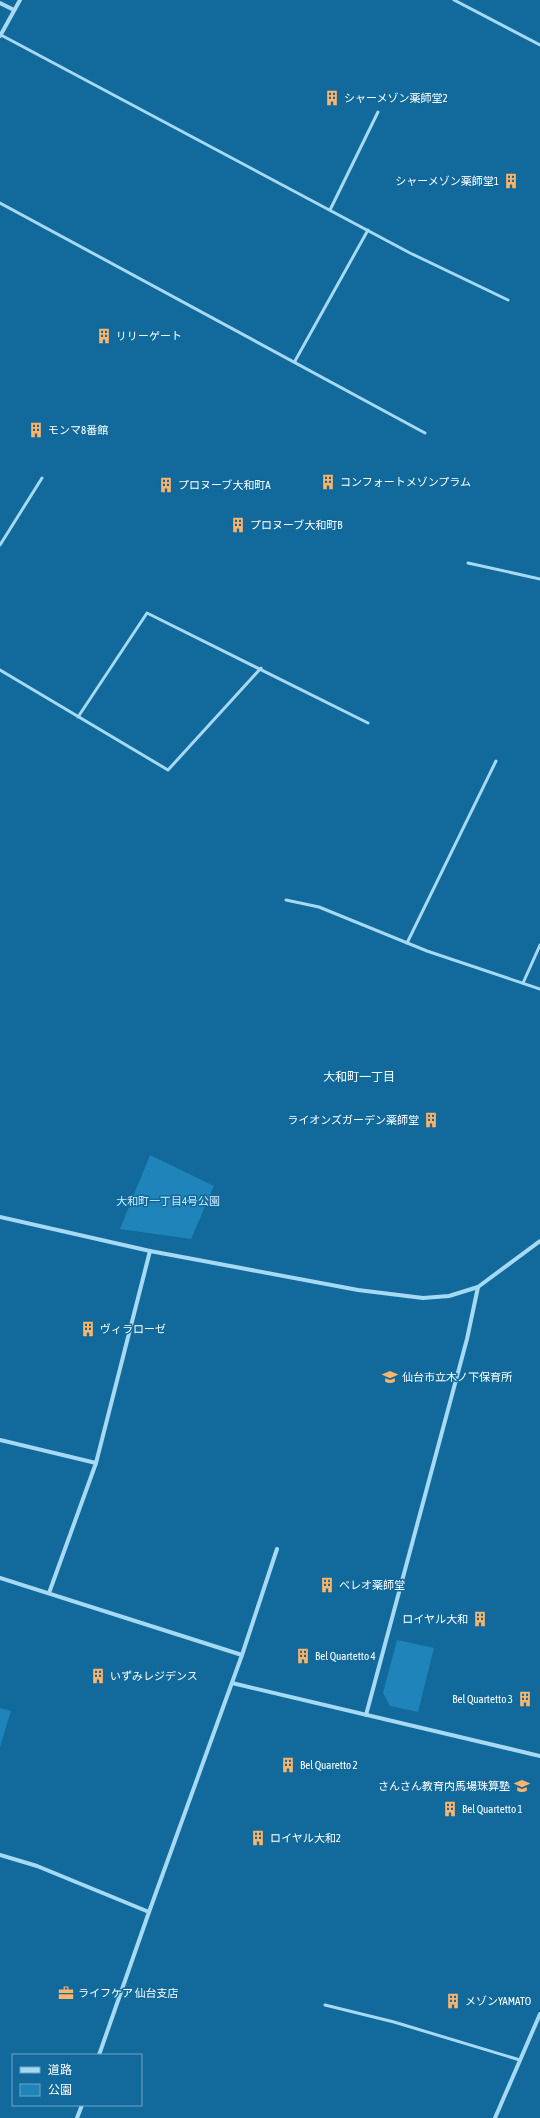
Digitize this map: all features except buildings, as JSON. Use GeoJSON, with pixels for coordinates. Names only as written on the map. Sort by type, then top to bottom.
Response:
{"type":"FeatureCollection","features":[{"type":"Feature","properties":{"kind":"street"},"geometry":{"type":"LineString","coordinates":[[0,35],[20,0]]}},
{"type":"Feature","properties":{"kind":"street"},"geometry":{"type":"LineString","coordinates":[[0,3],[14,10]]}},
{"type":"Feature","properties":{"kind":"street"},"geometry":{"type":"LineString","coordinates":[[0,1217],[150,1251],[358,1290],[423,1298],[449,1296],[478,1287],[540,1241]]}},
{"type":"Feature","properties":{"kind":"street"},"geometry":{"type":"LineString","coordinates":[[49,1593],[96,1463],[150,1251]]}},
{"type":"Feature","properties":{"kind":"street"},"geometry":{"type":"LineString","coordinates":[[366,1715],[467,1338],[478,1287]]}},
{"type":"Feature","properties":{"kind":"street"},"geometry":{"type":"LineString","coordinates":[[0,1440],[96,1463]]}},
{"type":"Feature","properties":{"kind":"street"},"geometry":{"type":"LineString","coordinates":[[99,2054],[242,1655],[277,1549]]}},
{"type":"Feature","properties":{"kind":"street"},"geometry":{"type":"LineString","coordinates":[[0,1578],[242,1655]]}},
{"type":"Feature","properties":{"kind":"street"},"geometry":{"type":"LineString","coordinates":[[232,1683],[540,1756]]}},
{"type":"Feature","properties":{"kind":"street"},"geometry":{"type":"LineString","coordinates":[[0,1855],[37,1866],[149,1912]]}},
{"type":"Feature","properties":{"kind":"street"},"geometry":{"type":"LineString","coordinates":[[495,2118],[540,2014]]}},
{"type":"Feature","properties":{"kind":"street"},"geometry":{"type":"LineString","coordinates":[[77,2118],[82,2106]]}},
{"type":"Feature","properties":{"kind":"lane"},"geometry":{"type":"LineString","coordinates":[[454,0],[540,45]]}},
{"type":"Feature","properties":{"kind":"lane"},"geometry":{"type":"LineString","coordinates":[[0,35],[368,230],[508,300]]}},
{"type":"Feature","properties":{"kind":"lane"},"geometry":{"type":"LineString","coordinates":[[330,210],[378,112]]}},
{"type":"Feature","properties":{"kind":"lane"},"geometry":{"type":"LineString","coordinates":[[0,203],[425,433]]}},
{"type":"Feature","properties":{"kind":"lane"},"geometry":{"type":"LineString","coordinates":[[295,362],[368,230]]}},
{"type":"Feature","properties":{"kind":"lane"},"geometry":{"type":"LineString","coordinates":[[0,545],[42,478]]}},
{"type":"Feature","properties":{"kind":"lane"},"geometry":{"type":"LineString","coordinates":[[468,563],[540,579]]}},
{"type":"Feature","properties":{"kind":"lane"},"geometry":{"type":"LineString","coordinates":[[78,717],[148,613],[261,668],[368,724]]}},
{"type":"Feature","properties":{"kind":"lane"},"geometry":{"type":"LineString","coordinates":[[0,670],[168,770],[261,668]]}},
{"type":"Feature","properties":{"kind":"lane"},"geometry":{"type":"LineString","coordinates":[[407,943],[496,761]]}},
{"type":"Feature","properties":{"kind":"lane"},"geometry":{"type":"LineString","coordinates":[[286,900],[319,907],[407,943],[540,988]]}},
{"type":"Feature","properties":{"kind":"lane"},"geometry":{"type":"LineString","coordinates":[[523,983],[540,945]]}},
{"type":"Feature","properties":{"kind":"lane"},"geometry":{"type":"LineString","coordinates":[[325,2005],[394,2022],[520,2060]]}},
{"type":"Feature","properties":{"kind":"green space","name":"大和町一丁目4号公園"},"geometry":{"type":"Polygon","coordinates":[[[150,1155],[214,1186],[191,1239],[120,1229],[150,1155]]]}},
{"type":"Feature","properties":{"kind":"green space"},"geometry":{"type":"Polygon","coordinates":[[[397,1640],[434,1648],[418,1712],[390,1706],[383,1693],[397,1640]]]}},
{"type":"Feature","properties":{"kind":"green space"},"geometry":{"type":"Polygon","coordinates":[[[0,1708],[11,1711],[0,1747],[0,1708]]]}},
{"type":"Feature","properties":{"kind":"place","name":"シャーメゾン薬師堂2"},"geometry":{"type":"Point","coordinates":[332,98]}},
{"type":"Feature","properties":{"kind":"place","name":"シャーメゾン薬師堂1"},"geometry":{"type":"Point","coordinates":[511,181]}},
{"type":"Feature","properties":{"kind":"place","name":"リリーゲート"},"geometry":{"type":"Point","coordinates":[104,336]}},
{"type":"Feature","properties":{"kind":"place","name":"モンマ8番館"},"geometry":{"type":"Point","coordinates":[36,430]}},
{"type":"Feature","properties":{"kind":"place","name":"コンフォートメゾンプラム"},"geometry":{"type":"Point","coordinates":[328,482]}},
{"type":"Feature","properties":{"kind":"place","name":"プロヌーブ大和町A"},"geometry":{"type":"Point","coordinates":[166,485]}},
{"type":"Feature","properties":{"kind":"place","name":"プロヌーブ大和町B"},"geometry":{"type":"Point","coordinates":[238,525]}},
{"type":"Feature","properties":{"kind":"place","name":"ライオンズガーデン薬師堂"},"geometry":{"type":"Point","coordinates":[431,1120]}},
{"type":"Feature","properties":{"kind":"place","name":"ヴィラローゼ"},"geometry":{"type":"Point","coordinates":[88,1329]}},
{"type":"Feature","properties":{"kind":"place","name":"仙台市立木ノ下保育所"},"geometry":{"type":"Point","coordinates":[390,1377]}},
{"type":"Feature","properties":{"kind":"place","name":"ベレオ薬師堂"},"geometry":{"type":"Point","coordinates":[327,1585]}},
{"type":"Feature","properties":{"kind":"place","name":"ロイヤル大和"},"geometry":{"type":"Point","coordinates":[480,1619]}},
{"type":"Feature","properties":{"kind":"place","name":"Bel Quartetto 4"},"geometry":{"type":"Point","coordinates":[303,1656]}},
{"type":"Feature","properties":{"kind":"place","name":"いずみレジデンス"},"geometry":{"type":"Point","coordinates":[98,1676]}},
{"type":"Feature","properties":{"kind":"place","name":"Bel Quartetto 3"},"geometry":{"type":"Point","coordinates":[525,1699]}},
{"type":"Feature","properties":{"kind":"place","name":"Bel Quaretto 2"},"geometry":{"type":"Point","coordinates":[288,1765]}},
{"type":"Feature","properties":{"kind":"place","name":"さんさん教育内馬場珠算塾"},"geometry":{"type":"Point","coordinates":[522,1786]}},
{"type":"Feature","properties":{"kind":"place","name":"Bel Quartetto 1"},"geometry":{"type":"Point","coordinates":[450,1809]}},
{"type":"Feature","properties":{"kind":"place","name":"ロイヤル大和2"},"geometry":{"type":"Point","coordinates":[258,1838]}},
{"type":"Feature","properties":{"kind":"place","name":"ライフケア 仙台支店"},"geometry":{"type":"Point","coordinates":[66,1993]}},
{"type":"Feature","properties":{"kind":"place","name":"メゾンYAMATO"},"geometry":{"type":"Point","coordinates":[453,2001]}},
{"type":"Feature","properties":{"kind":"district","name":"大和町一丁目"},"geometry":{"type":"Point","coordinates":[359,1077]}}]}
